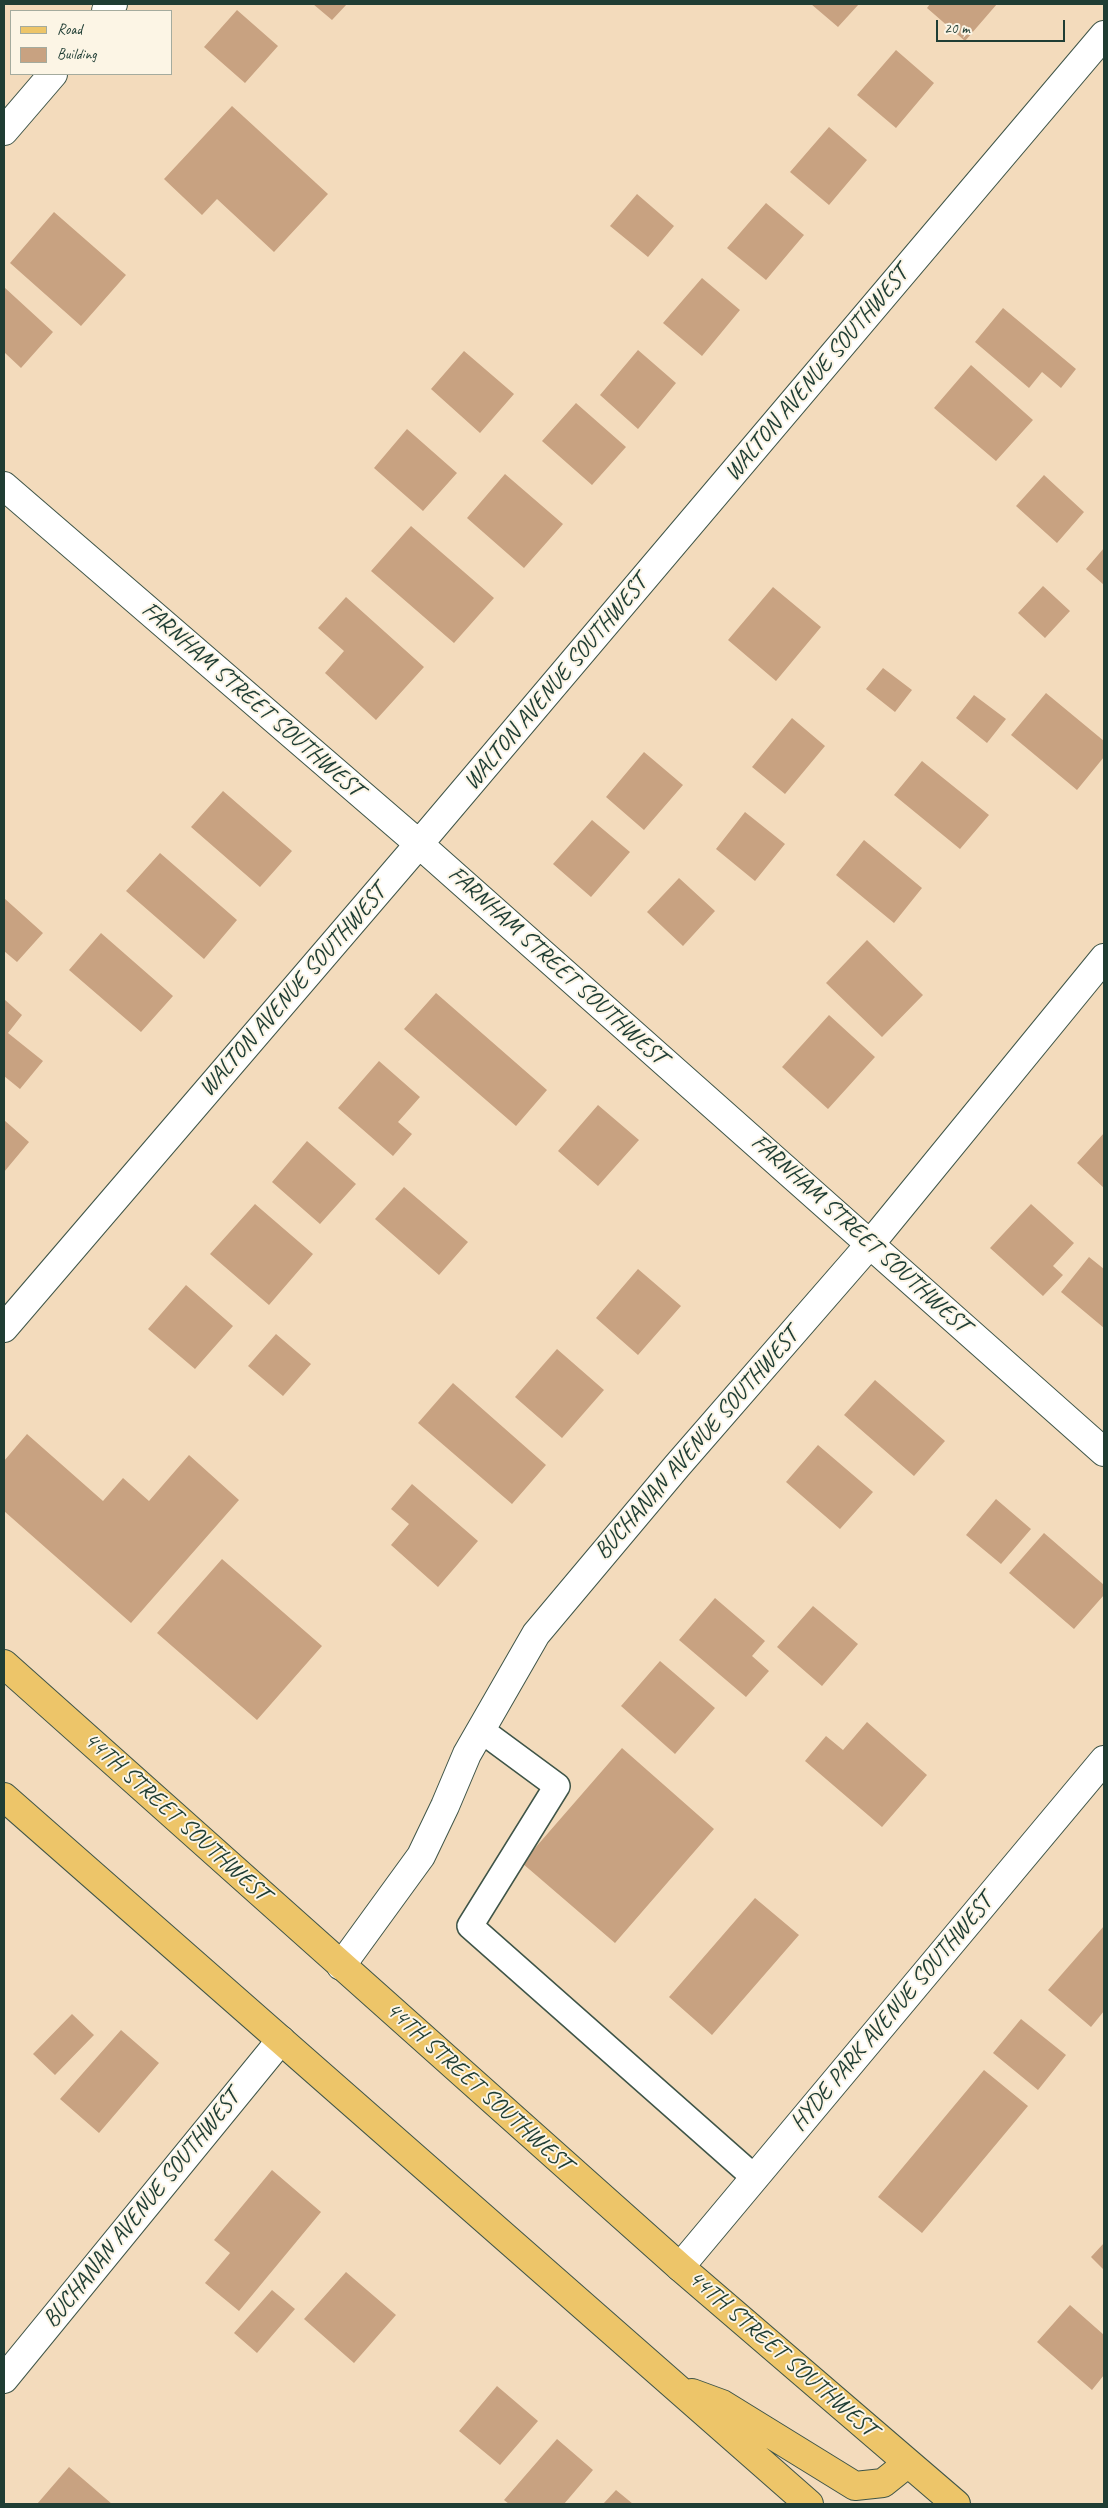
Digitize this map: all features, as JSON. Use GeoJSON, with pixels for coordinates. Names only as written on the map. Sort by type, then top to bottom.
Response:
{"type":"FeatureCollection","features":[{"type":"Feature","properties":{"kind":"main road","name":"44TH STREET SOUTHWEST"},"geometry":{"type":"LineString","coordinates":[[4,1664],[680,2267],[956,2504]]}},
{"type":"Feature","properties":{"kind":"main road"},"geometry":{"type":"LineString","coordinates":[[4,1797],[810,2504]]}},
{"type":"Feature","properties":{"kind":"main road"},"geometry":{"type":"LineString","coordinates":[[674,2386],[722,2404],[855,2486],[883,2483],[908,2463]]}},
{"type":"Feature","properties":{"kind":"street","name":"WALTON AVENUE SOUTHWEST"},"geometry":{"type":"LineString","coordinates":[[4,1328],[419,844],[1104,35]]}},
{"type":"Feature","properties":{"kind":"street"},"geometry":{"type":"LineString","coordinates":[[4,131],[52,75]]}},
{"type":"Feature","properties":{"kind":"street","name":"FARNHAM STREET SOUTHWEST"},"geometry":{"type":"LineString","coordinates":[[4,486],[419,844],[871,1243],[1104,1452]]}},
{"type":"Feature","properties":{"kind":"street","name":"BUCHANAN AVENUE SOUTHWEST"},"geometry":{"type":"LineString","coordinates":[[341,1966],[420,1856],[480,1730],[536,1634],[677,1466],[871,1243],[1104,958]]}},
{"type":"Feature","properties":{"kind":"street","name":"HYDE PARK AVENUE SOUTHWEST"},"geometry":{"type":"LineString","coordinates":[[680,2267],[1104,1760]]}},
{"type":"Feature","properties":{"kind":"street","name":"BUCHANAN AVENUE SOUTHWEST"},"geometry":{"type":"LineString","coordinates":[[4,2379],[281,2040]]}},
{"type":"Feature","properties":{"kind":"lane"},"geometry":{"type":"LineString","coordinates":[[480,1730],[558,1786],[470,1926],[755,2178]]}},
{"type":"Feature","properties":{"kind":"building"},"geometry":{"type":"Polygon","coordinates":[[[313,4],[347,4],[332,20],[313,4]]]}},
{"type":"Feature","properties":{"kind":"building"},"geometry":{"type":"Polygon","coordinates":[[[811,4],[859,4],[838,27],[811,4]]]}},
{"type":"Feature","properties":{"kind":"building"},"geometry":{"type":"Polygon","coordinates":[[[930,4],[997,4],[965,41],[927,8],[930,4]]]}},
{"type":"Feature","properties":{"kind":"building"},"geometry":{"type":"Polygon","coordinates":[[[237,10],[278,46],[245,83],[204,47],[237,10]]]}},
{"type":"Feature","properties":{"kind":"building"},"geometry":{"type":"Polygon","coordinates":[[[896,50],[934,83],[896,128],[857,95],[896,50]]]}},
{"type":"Feature","properties":{"kind":"building"},"geometry":{"type":"Polygon","coordinates":[[[232,106],[328,194],[274,252],[217,199],[202,215],[164,179],[232,106]]]}},
{"type":"Feature","properties":{"kind":"building"},"geometry":{"type":"Polygon","coordinates":[[[829,127],[867,160],[829,205],[790,172],[829,127]]]}},
{"type":"Feature","properties":{"kind":"building"},"geometry":{"type":"Polygon","coordinates":[[[637,194],[674,226],[648,257],[610,226],[637,194]]]}},
{"type":"Feature","properties":{"kind":"building"},"geometry":{"type":"Polygon","coordinates":[[[766,203],[804,235],[766,280],[727,248],[766,203]]]}},
{"type":"Feature","properties":{"kind":"building"},"geometry":{"type":"Polygon","coordinates":[[[54,212],[126,275],[81,326],[10,263],[54,212]]]}},
{"type":"Feature","properties":{"kind":"building"},"geometry":{"type":"Polygon","coordinates":[[[702,278],[740,310],[702,356],[663,323],[702,278]]]}},
{"type":"Feature","properties":{"kind":"building"},"geometry":{"type":"Polygon","coordinates":[[[4,287],[53,332],[21,368],[4,352],[4,287]]]}},
{"type":"Feature","properties":{"kind":"building"},"geometry":{"type":"Polygon","coordinates":[[[1003,308],[1076,369],[1061,388],[1042,372],[1029,388],[975,342],[1003,308]]]}},
{"type":"Feature","properties":{"kind":"building"},"geometry":{"type":"Polygon","coordinates":[[[638,350],[676,383],[638,429],[600,395],[638,350]]]}},
{"type":"Feature","properties":{"kind":"building"},"geometry":{"type":"Polygon","coordinates":[[[464,351],[514,394],[480,433],[431,389],[464,351]]]}},
{"type":"Feature","properties":{"kind":"building"},"geometry":{"type":"Polygon","coordinates":[[[971,365],[1033,420],[996,461],[934,408],[971,365]]]}},
{"type":"Feature","properties":{"kind":"building"},"geometry":{"type":"Polygon","coordinates":[[[576,403],[626,447],[592,485],[542,441],[576,403]]]}},
{"type":"Feature","properties":{"kind":"building"},"geometry":{"type":"Polygon","coordinates":[[[407,429],[457,473],[423,511],[374,468],[407,429]]]}},
{"type":"Feature","properties":{"kind":"building"},"geometry":{"type":"Polygon","coordinates":[[[505,474],[563,524],[524,568],[467,518],[505,474]]]}},
{"type":"Feature","properties":{"kind":"building"},"geometry":{"type":"Polygon","coordinates":[[[1044,475],[1084,512],[1057,543],[1016,506],[1044,475]]]}},
{"type":"Feature","properties":{"kind":"building"},"geometry":{"type":"Polygon","coordinates":[[[411,526],[494,598],[454,643],[371,571],[411,526]]]}},
{"type":"Feature","properties":{"kind":"building"},"geometry":{"type":"Polygon","coordinates":[[[1104,548],[1104,585],[1086,569],[1104,548]]]}},
{"type":"Feature","properties":{"kind":"building"},"geometry":{"type":"Polygon","coordinates":[[[1043,586],[1070,611],[1045,638],[1018,613],[1043,586]]]}},
{"type":"Feature","properties":{"kind":"building"},"geometry":{"type":"Polygon","coordinates":[[[773,587],[821,627],[776,681],[728,640],[773,587]]]}},
{"type":"Feature","properties":{"kind":"building"},"geometry":{"type":"Polygon","coordinates":[[[346,597],[424,667],[376,720],[325,673],[344,651],[318,628],[346,597]]]}},
{"type":"Feature","properties":{"kind":"building"},"geometry":{"type":"Polygon","coordinates":[[[883,668],[912,690],[895,712],[866,689],[883,668]]]}},
{"type":"Feature","properties":{"kind":"building"},"geometry":{"type":"Polygon","coordinates":[[[1046,693],[1104,741],[1104,757],[1077,790],[1011,735],[1046,693]]]}},
{"type":"Feature","properties":{"kind":"building"},"geometry":{"type":"Polygon","coordinates":[[[974,695],[1006,719],[987,743],[956,718],[974,695]]]}},
{"type":"Feature","properties":{"kind":"building"},"geometry":{"type":"Polygon","coordinates":[[[792,718],[825,746],[785,794],[752,767],[792,718]]]}},
{"type":"Feature","properties":{"kind":"building"},"geometry":{"type":"Polygon","coordinates":[[[644,752],[683,785],[644,830],[606,797],[644,752]]]}},
{"type":"Feature","properties":{"kind":"building"},"geometry":{"type":"Polygon","coordinates":[[[922,761],[989,815],[960,849],[894,795],[922,761]]]}},
{"type":"Feature","properties":{"kind":"building"},"geometry":{"type":"Polygon","coordinates":[[[223,791],[292,851],[260,887],[191,827],[223,791]]]}},
{"type":"Feature","properties":{"kind":"building"},"geometry":{"type":"Polygon","coordinates":[[[745,812],[785,844],[755,881],[716,849],[745,812]]]}},
{"type":"Feature","properties":{"kind":"building"},"geometry":{"type":"Polygon","coordinates":[[[592,820],[630,852],[591,897],[553,864],[592,820]]]}},
{"type":"Feature","properties":{"kind":"building"},"geometry":{"type":"Polygon","coordinates":[[[864,840],[922,888],[894,923],[836,875],[864,840]]]}},
{"type":"Feature","properties":{"kind":"building"},"geometry":{"type":"Polygon","coordinates":[[[160,853],[237,920],[204,959],[126,891],[160,853]]]}},
{"type":"Feature","properties":{"kind":"building"},"geometry":{"type":"Polygon","coordinates":[[[679,878],[715,911],[683,946],[647,912],[679,878]]]}},
{"type":"Feature","properties":{"kind":"building"},"geometry":{"type":"Polygon","coordinates":[[[4,898],[43,933],[17,962],[4,951],[4,898]]]}},
{"type":"Feature","properties":{"kind":"building"},"geometry":{"type":"Polygon","coordinates":[[[101,933],[173,996],[141,1032],[69,970],[101,933]]]}},
{"type":"Feature","properties":{"kind":"building"},"geometry":{"type":"Polygon","coordinates":[[[867,940],[923,995],[882,1037],[826,983],[867,940]]]}},
{"type":"Feature","properties":{"kind":"building"},"geometry":{"type":"Polygon","coordinates":[[[436,993],[547,1090],[516,1126],[404,1029],[436,993]]]}},
{"type":"Feature","properties":{"kind":"building"},"geometry":{"type":"Polygon","coordinates":[[[4,999],[22,1015],[8,1033],[43,1061],[20,1089],[4,1076],[4,999]]]}},
{"type":"Feature","properties":{"kind":"building"},"geometry":{"type":"Polygon","coordinates":[[[829,1015],[875,1057],[828,1109],[782,1067],[829,1015]]]}},
{"type":"Feature","properties":{"kind":"building"},"geometry":{"type":"Polygon","coordinates":[[[379,1061],[420,1097],[398,1122],[412,1134],[393,1156],[338,1108],[379,1061]]]}},
{"type":"Feature","properties":{"kind":"building"},"geometry":{"type":"Polygon","coordinates":[[[598,1105],[639,1140],[598,1186],[558,1151],[598,1105]]]}},
{"type":"Feature","properties":{"kind":"building"},"geometry":{"type":"Polygon","coordinates":[[[4,1120],[29,1142],[4,1172],[4,1120]]]}},
{"type":"Feature","properties":{"kind":"building"},"geometry":{"type":"Polygon","coordinates":[[[1104,1133],[1104,1188],[1077,1163],[1104,1133]]]}},
{"type":"Feature","properties":{"kind":"building"},"geometry":{"type":"Polygon","coordinates":[[[307,1141],[356,1184],[320,1224],[272,1182],[307,1141]]]}},
{"type":"Feature","properties":{"kind":"building"},"geometry":{"type":"Polygon","coordinates":[[[404,1187],[468,1242],[439,1275],[375,1219],[404,1187]]]}},
{"type":"Feature","properties":{"kind":"building"},"geometry":{"type":"Polygon","coordinates":[[[255,1204],[313,1254],[269,1305],[210,1254],[255,1204]]]}},
{"type":"Feature","properties":{"kind":"building"},"geometry":{"type":"Polygon","coordinates":[[[1031,1204],[1074,1243],[1053,1266],[1063,1275],[1043,1296],[990,1248],[1031,1204]]]}},
{"type":"Feature","properties":{"kind":"building"},"geometry":{"type":"Polygon","coordinates":[[[1089,1257],[1104,1269],[1104,1328],[1061,1292],[1089,1257]]]}},
{"type":"Feature","properties":{"kind":"building"},"geometry":{"type":"Polygon","coordinates":[[[638,1269],[681,1306],[638,1355],[596,1318],[638,1269]]]}},
{"type":"Feature","properties":{"kind":"building"},"geometry":{"type":"Polygon","coordinates":[[[186,1285],[233,1326],[195,1369],[148,1329],[186,1285]]]}},
{"type":"Feature","properties":{"kind":"building"},"geometry":{"type":"Polygon","coordinates":[[[276,1334],[311,1364],[283,1396],[248,1366],[276,1334]]]}},
{"type":"Feature","properties":{"kind":"building"},"geometry":{"type":"Polygon","coordinates":[[[557,1349],[604,1390],[562,1438],[515,1397],[557,1349]]]}},
{"type":"Feature","properties":{"kind":"building"},"geometry":{"type":"Polygon","coordinates":[[[875,1380],[945,1441],[914,1476],[844,1415],[875,1380]]]}},
{"type":"Feature","properties":{"kind":"building"},"geometry":{"type":"Polygon","coordinates":[[[453,1383],[546,1465],[512,1504],[418,1423],[453,1383]]]}},
{"type":"Feature","properties":{"kind":"building"},"geometry":{"type":"Polygon","coordinates":[[[27,1434],[103,1501],[123,1478],[149,1501],[189,1455],[239,1500],[131,1623],[4,1511],[4,1461],[27,1434]]]}},
{"type":"Feature","properties":{"kind":"building"},"geometry":{"type":"Polygon","coordinates":[[[818,1445],[873,1492],[840,1529],[786,1482],[818,1445]]]}},
{"type":"Feature","properties":{"kind":"building"},"geometry":{"type":"Polygon","coordinates":[[[412,1484],[478,1541],[438,1587],[391,1545],[409,1524],[391,1509],[412,1484]]]}},
{"type":"Feature","properties":{"kind":"building"},"geometry":{"type":"Polygon","coordinates":[[[996,1499],[1031,1529],[1001,1564],[966,1535],[996,1499]]]}},
{"type":"Feature","properties":{"kind":"building"},"geometry":{"type":"Polygon","coordinates":[[[1044,1533],[1104,1585],[1104,1595],[1074,1629],[1009,1573],[1044,1533]]]}},
{"type":"Feature","properties":{"kind":"building"},"geometry":{"type":"Polygon","coordinates":[[[222,1559],[322,1646],[257,1720],[157,1633],[222,1559]]]}},
{"type":"Feature","properties":{"kind":"building"},"geometry":{"type":"Polygon","coordinates":[[[715,1598],[765,1641],[752,1656],[769,1671],[746,1697],[679,1640],[715,1598]]]}},
{"type":"Feature","properties":{"kind":"building"},"geometry":{"type":"Polygon","coordinates":[[[813,1606],[858,1644],[822,1686],[777,1647],[813,1606]]]}},
{"type":"Feature","properties":{"kind":"building"},"geometry":{"type":"Polygon","coordinates":[[[660,1661],[715,1708],[675,1754],[621,1706],[660,1661]]]}},
{"type":"Feature","properties":{"kind":"building"},"geometry":{"type":"Polygon","coordinates":[[[867,1722],[927,1775],[882,1827],[805,1761],[826,1736],[843,1750],[867,1722]]]}},
{"type":"Feature","properties":{"kind":"building"},"geometry":{"type":"Polygon","coordinates":[[[622,1748],[714,1829],[615,1943],[522,1863],[622,1748]]]}},
{"type":"Feature","properties":{"kind":"building"},"geometry":{"type":"Polygon","coordinates":[[[755,1898],[799,1935],[712,2035],[669,1997],[755,1898]]]}},
{"type":"Feature","properties":{"kind":"building"},"geometry":{"type":"Polygon","coordinates":[[[1104,1926],[1104,2011],[1091,2027],[1048,1990],[1104,1926]]]}},
{"type":"Feature","properties":{"kind":"building"},"geometry":{"type":"Polygon","coordinates":[[[72,2014],[94,2035],[55,2075],[33,2054],[72,2014]]]}},
{"type":"Feature","properties":{"kind":"building"},"geometry":{"type":"Polygon","coordinates":[[[1021,2019],[1066,2055],[1038,2090],[993,2053],[1021,2019]]]}},
{"type":"Feature","properties":{"kind":"building"},"geometry":{"type":"Polygon","coordinates":[[[121,2030],[159,2063],[99,2133],[60,2099],[121,2030]]]}},
{"type":"Feature","properties":{"kind":"building"},"geometry":{"type":"Polygon","coordinates":[[[984,2070],[1028,2106],[922,2233],[878,2197],[984,2070]]]}},
{"type":"Feature","properties":{"kind":"building"},"geometry":{"type":"Polygon","coordinates":[[[272,2170],[321,2212],[239,2311],[205,2283],[230,2253],[214,2240],[272,2170]]]}},
{"type":"Feature","properties":{"kind":"building"},"geometry":{"type":"Polygon","coordinates":[[[1104,2243],[1104,2270],[1091,2257],[1104,2243]]]}},
{"type":"Feature","properties":{"kind":"building"},"geometry":{"type":"Polygon","coordinates":[[[346,2272],[396,2315],[354,2363],[304,2319],[346,2272]]]}},
{"type":"Feature","properties":{"kind":"building"},"geometry":{"type":"Polygon","coordinates":[[[272,2290],[295,2309],[257,2353],[234,2333],[272,2290]]]}},
{"type":"Feature","properties":{"kind":"building"},"geometry":{"type":"Polygon","coordinates":[[[1070,2305],[1104,2335],[1104,2375],[1092,2390],[1037,2342],[1070,2305]]]}},
{"type":"Feature","properties":{"kind":"building"},"geometry":{"type":"Polygon","coordinates":[[[497,2386],[538,2421],[500,2465],[459,2431],[497,2386]]]}},
{"type":"Feature","properties":{"kind":"building"},"geometry":{"type":"Polygon","coordinates":[[[557,2439],[593,2470],[564,2504],[509,2504],[504,2500],[557,2439]]]}},
{"type":"Feature","properties":{"kind":"building"},"geometry":{"type":"Polygon","coordinates":[[[69,2467],[112,2504],[37,2504],[69,2467]]]}},
{"type":"Feature","properties":{"kind":"building"},"geometry":{"type":"Polygon","coordinates":[[[616,2490],[633,2504],[603,2504],[616,2490]]]}}]}
